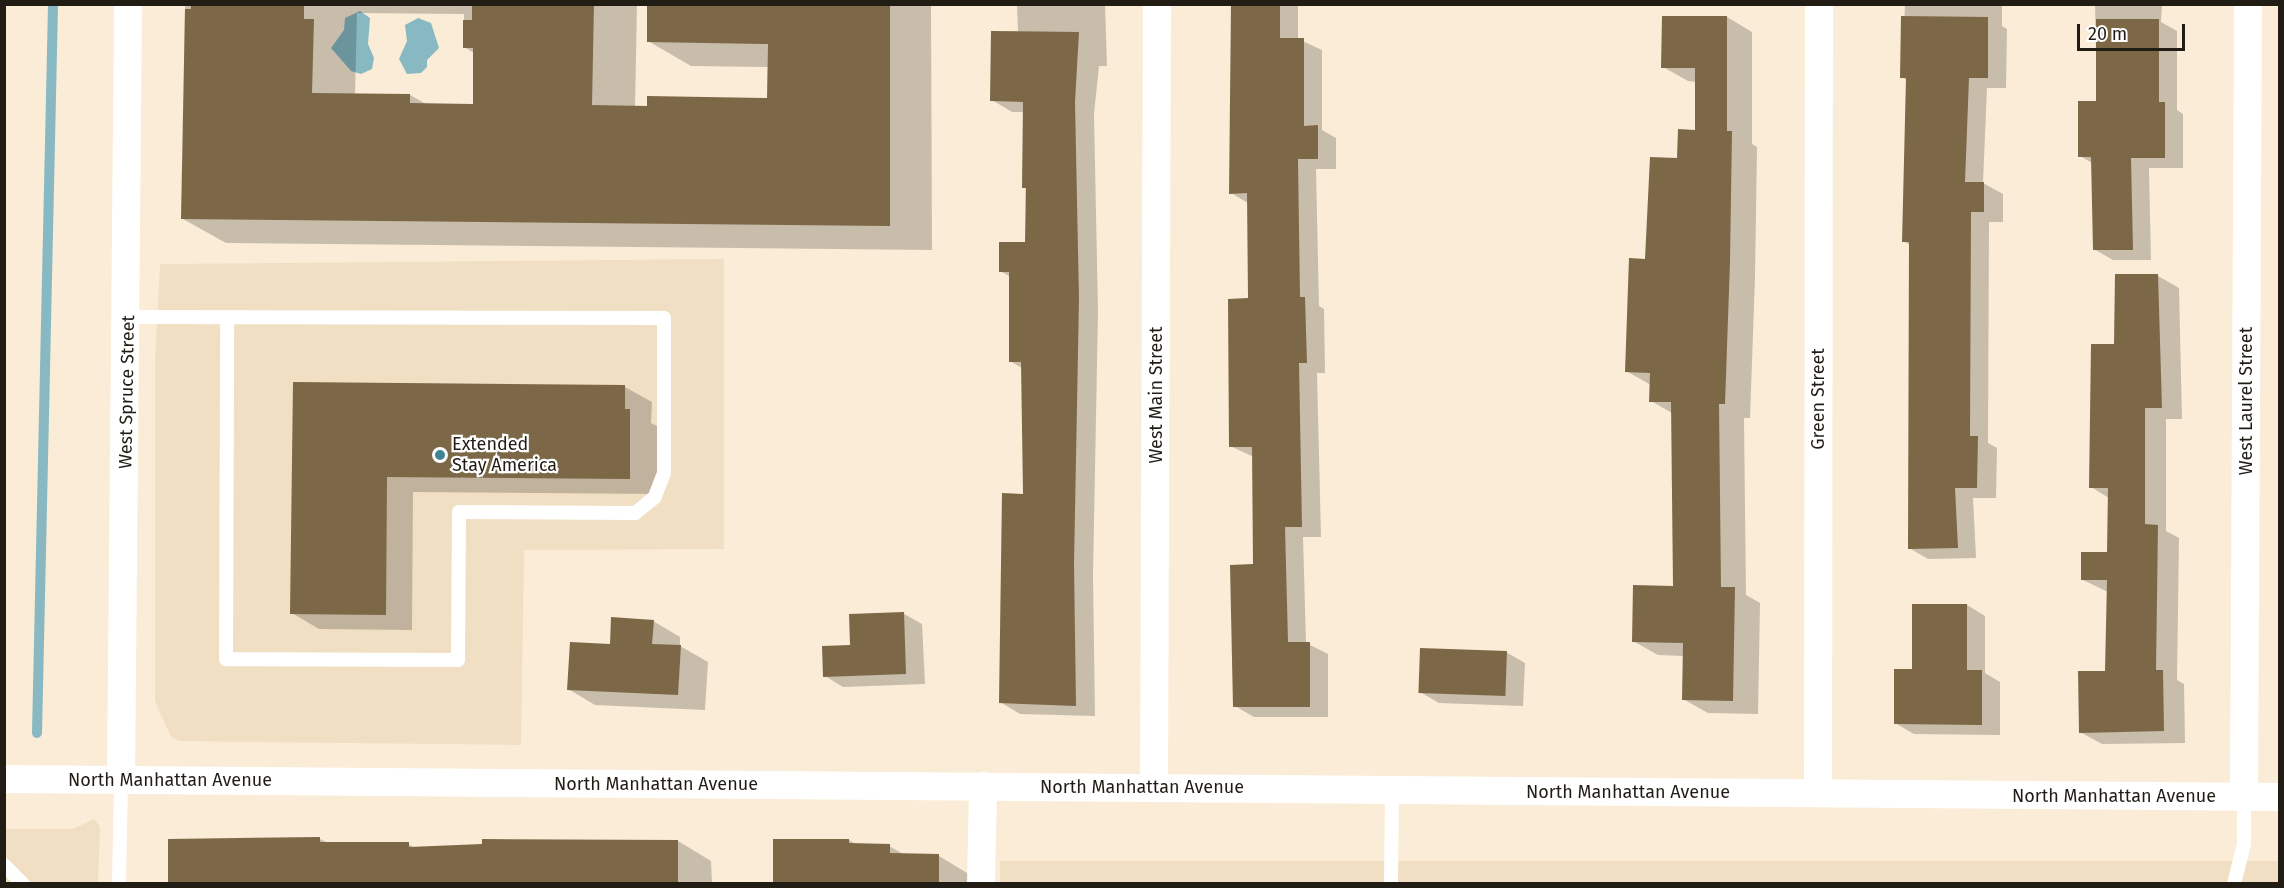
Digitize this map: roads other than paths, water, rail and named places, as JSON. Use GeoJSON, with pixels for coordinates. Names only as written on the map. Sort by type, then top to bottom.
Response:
{"type":"FeatureCollection","features":[{"type":"Feature","properties":{"kind":"street","name":"West Spruce Street"},"geometry":{"type":"LineString","coordinates":[[121,780],[128,316],[128,4]]}},
{"type":"Feature","properties":{"kind":"street","name":"West Main Street"},"geometry":{"type":"LineString","coordinates":[[1154,786],[1157,4]]}},
{"type":"Feature","properties":{"kind":"street","name":"Green Street"},"geometry":{"type":"LineString","coordinates":[[1818,793],[1819,4]]}},
{"type":"Feature","properties":{"kind":"street","name":"West Laurel Street"},"geometry":{"type":"LineString","coordinates":[[2244,797],[2248,4]]}},
{"type":"Feature","properties":{"kind":"street","name":"North Manhattan Avenue"},"geometry":{"type":"LineString","coordinates":[[4,779],[1154,786],[2280,797]]}},
{"type":"Feature","properties":{"kind":"street"},"geometry":{"type":"LineString","coordinates":[[981,884],[983,786]]}},
{"type":"Feature","properties":{"kind":"lane"},"geometry":{"type":"LineString","coordinates":[[128,316],[664,318],[664,473],[655,497],[635,513],[459,512],[458,660],[226,659],[227,318]]}},
{"type":"Feature","properties":{"kind":"lane"},"geometry":{"type":"LineString","coordinates":[[119,884],[121,780]]}},
{"type":"Feature","properties":{"kind":"lane"},"geometry":{"type":"LineString","coordinates":[[1391,884],[1392,790]]}},
{"type":"Feature","properties":{"kind":"lane"},"geometry":{"type":"LineString","coordinates":[[2234,884],[2244,844],[2244,797]]}},
{"type":"Feature","properties":{"kind":"lane"},"geometry":{"type":"LineString","coordinates":[[4,865],[23,884]]}},
{"type":"Feature","properties":{"kind":"water"},"geometry":{"type":"Polygon","coordinates":[[[360,11],[370,18],[368,44],[374,58],[372,69],[361,74],[351,71],[331,48],[344,30],[345,18],[360,11]]]}},
{"type":"Feature","properties":{"kind":"water"},"geometry":{"type":"Polygon","coordinates":[[[418,18],[431,23],[439,48],[427,60],[427,67],[421,73],[407,74],[399,59],[407,41],[405,25],[418,18]]]}},
{"type":"Feature","properties":{"kind":"waterway"},"geometry":{"type":"LineString","coordinates":[[37,733],[53,4]]}},
{"type":"Feature","properties":{"kind":"place","name":"Extended Stay America"},"geometry":{"type":"Point","coordinates":[440,455]}}]}
